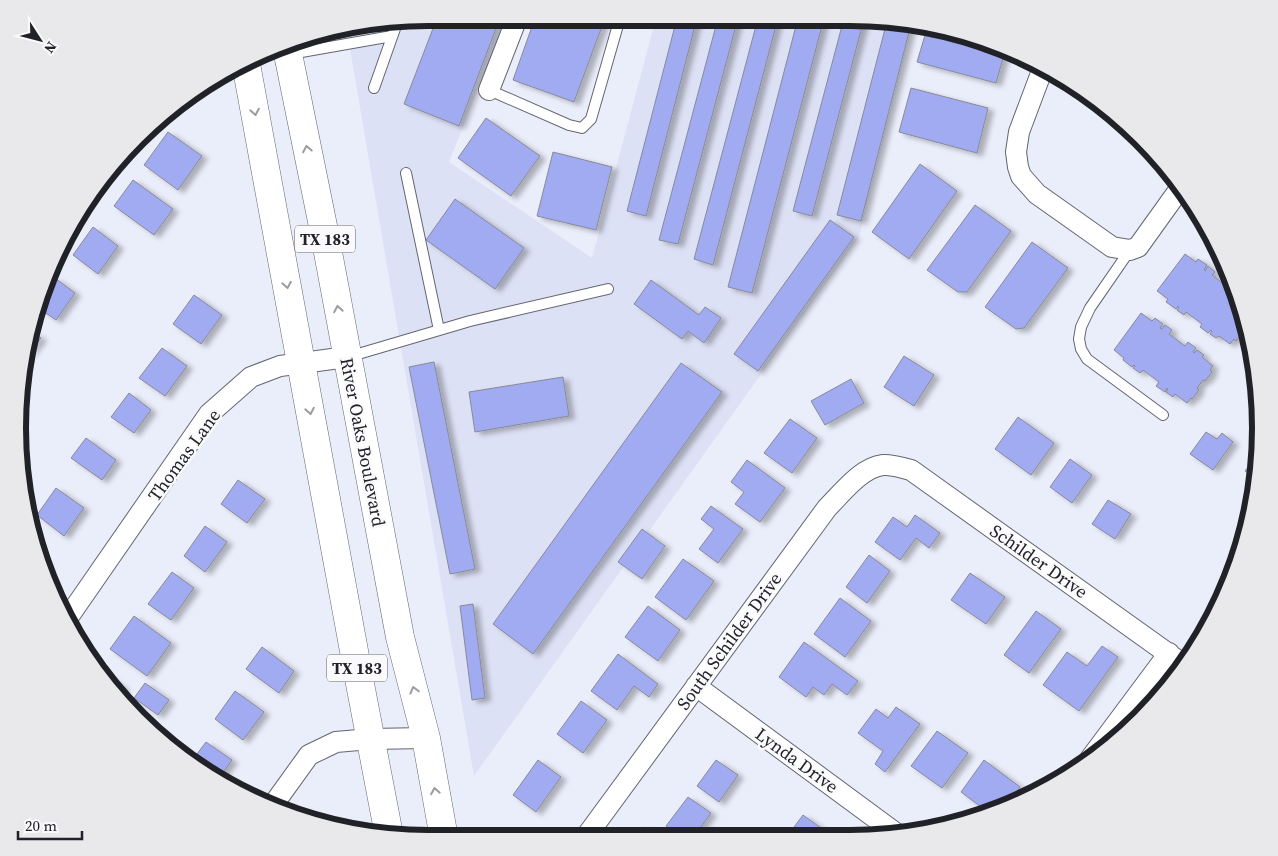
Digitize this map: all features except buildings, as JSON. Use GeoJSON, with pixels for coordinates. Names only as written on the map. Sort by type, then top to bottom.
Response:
{"type":"FeatureCollection","features":[{"type":"Feature","properties":{"kind":"main road","name":"River Oaks Boulevard"},"geometry":{"type":"LineString","coordinates":[[288,52],[324,231],[400,636],[426,738],[443,830]]}},
{"type":"Feature","properties":{"kind":"main road","name":"TX 183"},"geometry":{"type":"LineString","coordinates":[[247,70],[387,827]]}},
{"type":"Feature","properties":{"kind":"street"},"geometry":{"type":"LineString","coordinates":[[489,90],[514,26]]}},
{"type":"Feature","properties":{"kind":"street"},"geometry":{"type":"LineString","coordinates":[[1040,74],[1019,132],[1016,152],[1021,176],[1037,194],[1112,247],[1130,250],[1138,247],[1176,194]]}},
{"type":"Feature","properties":{"kind":"street","name":"Thomas Lane"},"geometry":{"type":"LineString","coordinates":[[71,613],[209,414],[251,377],[280,366],[347,357]]}},
{"type":"Feature","properties":{"kind":"street","name":"South Schilder Drive"},"geometry":{"type":"LineString","coordinates":[[591,830],[827,508],[863,472],[881,465],[890,465]]}},
{"type":"Feature","properties":{"kind":"street","name":"Schilder Drive"},"geometry":{"type":"LineString","coordinates":[[890,465],[911,470],[1176,659]]}},
{"type":"Feature","properties":{"kind":"street"},"geometry":{"type":"LineString","coordinates":[[1115,730],[1176,659]]}},
{"type":"Feature","properties":{"kind":"street","name":"Lynda Drive"},"geometry":{"type":"LineString","coordinates":[[696,686],[889,827]]}},
{"type":"Feature","properties":{"kind":"street"},"geometry":{"type":"LineString","coordinates":[[277,800],[309,755],[336,742],[426,738]]}},
{"type":"Feature","properties":{"kind":"lane"},"geometry":{"type":"LineString","coordinates":[[489,90],[582,128],[591,120],[618,26]]}},
{"type":"Feature","properties":{"kind":"lane"},"geometry":{"type":"LineString","coordinates":[[374,88],[395,28]]}},
{"type":"Feature","properties":{"kind":"lane"},"geometry":{"type":"LineString","coordinates":[[301,47],[392,36]]}},
{"type":"Feature","properties":{"kind":"lane"},"geometry":{"type":"LineString","coordinates":[[406,173],[439,330]]}},
{"type":"Feature","properties":{"kind":"lane"},"geometry":{"type":"LineString","coordinates":[[1130,250],[1090,308],[1081,327],[1079,339],[1081,349],[1087,359],[1163,415]]}},
{"type":"Feature","properties":{"kind":"lane"},"geometry":{"type":"LineString","coordinates":[[347,357],[470,321],[608,289]]}},
{"type":"Feature","properties":{"kind":"shaded area"},"geometry":{"type":"Polygon","coordinates":[[[503,26],[449,162],[592,258],[654,26],[850,26],[911,31],[859,237],[474,776],[348,35],[402,27],[503,26]]]}}]}
